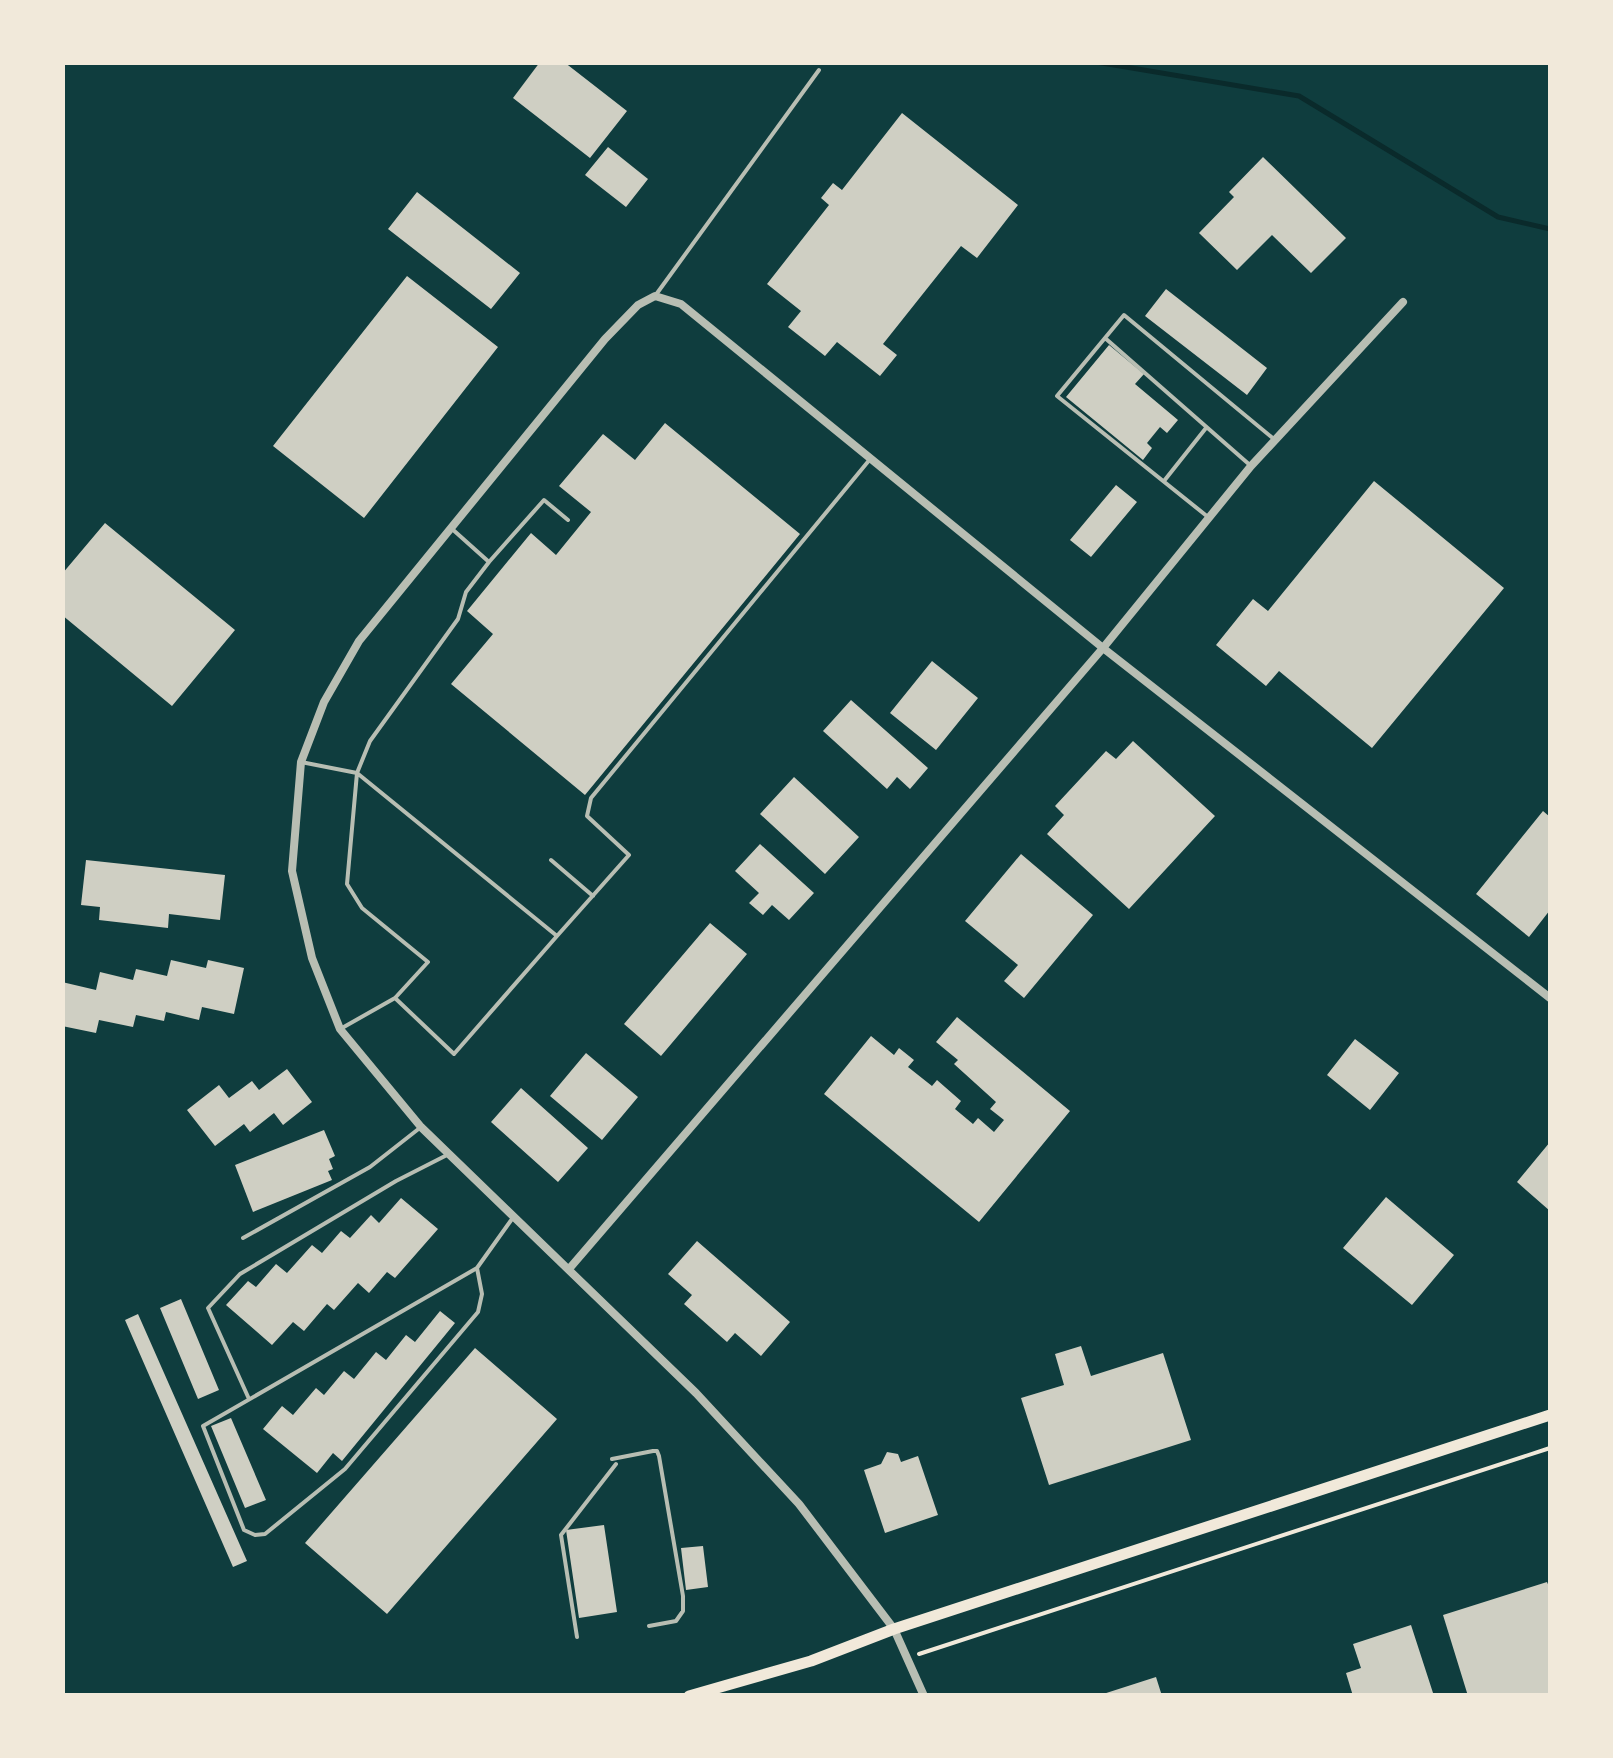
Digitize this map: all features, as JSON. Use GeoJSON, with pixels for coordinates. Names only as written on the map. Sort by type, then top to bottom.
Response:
{"type":"FeatureCollection","features":[{"type":"Feature","properties":{"kind":"main road"},"geometry":{"type":"LineString","coordinates":[[688,1696],[810,1661],[894,1629],[1550,1416]]}},
{"type":"Feature","properties":{"kind":"street"},"geometry":{"type":"LineString","coordinates":[[924,1696],[894,1629],[799,1504],[696,1393],[421,1127],[340,1029],[312,958],[292,871],[301,762],[324,702],[359,641],[605,339],[638,304],[655,296],[682,304],[1104,648],[1550,998]]}},
{"type":"Feature","properties":{"kind":"street"},"geometry":{"type":"LineString","coordinates":[[569,1269],[1104,648],[1250,466],[1404,302]]}},
{"type":"Feature","properties":{"kind":"lane"},"geometry":{"type":"LineString","coordinates":[[655,296],[819,70]]}},
{"type":"Feature","properties":{"kind":"lane"},"geometry":{"type":"LineString","coordinates":[[1209,518],[1057,396],[1124,315],[1275,440]]}},
{"type":"Feature","properties":{"kind":"lane"},"geometry":{"type":"LineString","coordinates":[[1105,338],[1250,466]]}},
{"type":"Feature","properties":{"kind":"lane"},"geometry":{"type":"LineString","coordinates":[[1164,481],[1206,428]]}},
{"type":"Feature","properties":{"kind":"lane"},"geometry":{"type":"LineString","coordinates":[[394,998],[454,1054],[629,855],[587,816],[591,798],[870,458]]}},
{"type":"Feature","properties":{"kind":"lane"},"geometry":{"type":"LineString","coordinates":[[340,1029],[394,998],[428,962],[362,908],[347,884],[357,772],[370,741],[458,619],[466,592],[544,500],[568,520]]}},
{"type":"Feature","properties":{"kind":"lane"},"geometry":{"type":"LineString","coordinates":[[451,528],[490,562]]}},
{"type":"Feature","properties":{"kind":"lane"},"geometry":{"type":"LineString","coordinates":[[301,762],[357,772],[557,936]]}},
{"type":"Feature","properties":{"kind":"lane"},"geometry":{"type":"LineString","coordinates":[[550,860],[593,896]]}},
{"type":"Feature","properties":{"kind":"lane"},"geometry":{"type":"LineString","coordinates":[[243,1238],[370,1167],[421,1127]]}},
{"type":"Feature","properties":{"kind":"lane"},"geometry":{"type":"LineString","coordinates":[[249,1400],[208,1308],[240,1274],[396,1181],[452,1153]]}},
{"type":"Feature","properties":{"kind":"lane"},"geometry":{"type":"LineString","coordinates":[[478,1268],[482,1294],[469,1327],[345,1469],[265,1534],[244,1530],[202,1426],[478,1268],[515,1215]]}},
{"type":"Feature","properties":{"kind":"lane"},"geometry":{"type":"LineString","coordinates":[[577,1637],[561,1535],[614,1462],[653,1450],[658,1456],[683,1611],[676,1621],[649,1626]]}},
{"type":"Feature","properties":{"kind":"path"},"geometry":{"type":"LineString","coordinates":[[919,1654],[1550,1448]]}},
{"type":"Feature","properties":{"kind":"building"},"geometry":{"type":"Polygon","coordinates":[[[540,62],[564,62],[627,111],[590,158],[513,98],[540,62]]]}},
{"type":"Feature","properties":{"kind":"building"},"geometry":{"type":"Polygon","coordinates":[[[902,113],[1018,205],[977,258],[961,246],[883,344],[897,355],[880,376],[837,342],[825,356],[788,327],[801,311],[767,284],[829,205],[821,198],[833,183],[842,190],[902,113]]]}},
{"type":"Feature","properties":{"kind":"building"},"geometry":{"type":"Polygon","coordinates":[[[608,147],[648,179],[626,207],[585,175],[608,147]]]}},
{"type":"Feature","properties":{"kind":"building"},"geometry":{"type":"Polygon","coordinates":[[[1263,157],[1346,238],[1311,273],[1272,235],[1237,270],[1199,233],[1234,197],[1229,192],[1263,157]]]}},
{"type":"Feature","properties":{"kind":"building"},"geometry":{"type":"Polygon","coordinates":[[[417,192],[520,273],[491,309],[388,229],[417,192]]]}},
{"type":"Feature","properties":{"kind":"building"},"geometry":{"type":"Polygon","coordinates":[[[407,276],[498,347],[364,518],[273,446],[407,276]]]}},
{"type":"Feature","properties":{"kind":"building"},"geometry":{"type":"Polygon","coordinates":[[[1166,289],[1267,368],[1247,395],[1145,316],[1166,289]]]}},
{"type":"Feature","properties":{"kind":"building"},"geometry":{"type":"Polygon","coordinates":[[[1109,345],[1144,374],[1135,384],[1178,420],[1167,433],[1160,427],[1147,443],[1152,448],[1143,460],[1066,397],[1109,345]]]}},
{"type":"Feature","properties":{"kind":"building"},"geometry":{"type":"Polygon","coordinates":[[[665,423],[800,534],[585,795],[451,684],[493,634],[467,611],[531,533],[556,555],[591,512],[559,486],[603,434],[635,460],[665,423]]]}},
{"type":"Feature","properties":{"kind":"building"},"geometry":{"type":"Polygon","coordinates":[[[1374,481],[1504,588],[1372,748],[1279,671],[1266,686],[1216,645],[1253,599],[1268,611],[1374,481]]]}},
{"type":"Feature","properties":{"kind":"building"},"geometry":{"type":"Polygon","coordinates":[[[1116,485],[1137,502],[1091,557],[1070,540],[1116,485]]]}},
{"type":"Feature","properties":{"kind":"building"},"geometry":{"type":"Polygon","coordinates":[[[105,523],[235,630],[172,706],[62,615],[62,574],[105,523]]]}},
{"type":"Feature","properties":{"kind":"building"},"geometry":{"type":"Polygon","coordinates":[[[932,661],[978,698],[936,750],[890,713],[932,661]]]}},
{"type":"Feature","properties":{"kind":"building"},"geometry":{"type":"Polygon","coordinates":[[[851,700],[928,768],[910,789],[897,777],[887,789],[823,731],[851,700]]]}},
{"type":"Feature","properties":{"kind":"building"},"geometry":{"type":"Polygon","coordinates":[[[1133,741],[1215,816],[1129,909],[1047,834],[1064,815],[1055,806],[1106,751],[1116,759],[1133,741]]]}},
{"type":"Feature","properties":{"kind":"building"},"geometry":{"type":"Polygon","coordinates":[[[794,777],[859,837],[825,874],[760,814],[794,777]]]}},
{"type":"Feature","properties":{"kind":"building"},"geometry":{"type":"Polygon","coordinates":[[[1543,811],[1550,817],[1550,910],[1529,937],[1476,894],[1543,811]]]}},
{"type":"Feature","properties":{"kind":"building"},"geometry":{"type":"Polygon","coordinates":[[[760,844],[814,893],[789,920],[772,905],[763,915],[749,903],[759,893],[735,871],[760,844]]]}},
{"type":"Feature","properties":{"kind":"building"},"geometry":{"type":"Polygon","coordinates":[[[1021,854],[1093,915],[1024,998],[1004,981],[1018,965],[965,921],[1021,854]]]}},
{"type":"Feature","properties":{"kind":"building"},"geometry":{"type":"Polygon","coordinates":[[[86,860],[225,875],[220,920],[169,914],[168,928],[99,920],[100,907],[81,905],[86,860]]]}},
{"type":"Feature","properties":{"kind":"building"},"geometry":{"type":"Polygon","coordinates":[[[710,923],[747,954],[661,1056],[624,1024],[710,923]]]}},
{"type":"Feature","properties":{"kind":"building"},"geometry":{"type":"Polygon","coordinates":[[[171,960],[206,968],[208,960],[244,968],[234,1014],[202,1007],[199,1020],[166,1012],[164,1021],[136,1015],[133,1027],[99,1020],[96,1033],[62,1026],[62,982],[96,990],[100,972],[133,980],[136,969],[167,976],[171,960]]]}},
{"type":"Feature","properties":{"kind":"building"},"geometry":{"type":"Polygon","coordinates":[[[957,1017],[1070,1111],[979,1222],[824,1094],[871,1036],[894,1055],[899,1048],[914,1060],[908,1067],[932,1086],[937,1080],[961,1101],[955,1109],[973,1124],[978,1118],[994,1132],[1004,1120],[990,1109],[996,1102],[936,1042],[957,1017]]]}},
{"type":"Feature","properties":{"kind":"building"},"geometry":{"type":"Polygon","coordinates":[[[1355,1039],[1399,1073],[1370,1110],[1327,1075],[1355,1039]]]}},
{"type":"Feature","properties":{"kind":"building"},"geometry":{"type":"Polygon","coordinates":[[[586,1053],[638,1097],[602,1140],[550,1096],[586,1053]]]}},
{"type":"Feature","properties":{"kind":"building"},"geometry":{"type":"Polygon","coordinates":[[[287,1069],[312,1102],[283,1125],[274,1113],[250,1132],[244,1124],[215,1146],[187,1110],[219,1085],[229,1098],[252,1081],[259,1090],[287,1069]]]}},
{"type":"Feature","properties":{"kind":"building"},"geometry":{"type":"Polygon","coordinates":[[[521,1088],[588,1148],[558,1182],[491,1122],[521,1088]]]}},
{"type":"Feature","properties":{"kind":"building"},"geometry":{"type":"Polygon","coordinates":[[[324,1130],[335,1156],[329,1159],[332,1180],[253,1212],[235,1165],[324,1130]]]}},
{"type":"Feature","properties":{"kind":"building"},"geometry":{"type":"Polygon","coordinates":[[[1550,1142],[1550,1211],[1517,1182],[1550,1142]]]}},
{"type":"Feature","properties":{"kind":"building"},"geometry":{"type":"Polygon","coordinates":[[[1386,1197],[1454,1255],[1412,1305],[1343,1248],[1386,1197]]]}},
{"type":"Feature","properties":{"kind":"building"},"geometry":{"type":"Polygon","coordinates":[[[401,1198],[438,1229],[395,1278],[387,1272],[369,1293],[358,1283],[334,1310],[327,1304],[304,1331],[293,1322],[272,1345],[226,1305],[248,1281],[256,1287],[276,1264],[287,1273],[312,1245],[322,1253],[341,1231],[350,1238],[371,1215],[379,1223],[401,1198]]]}},
{"type":"Feature","properties":{"kind":"building"},"geometry":{"type":"Polygon","coordinates":[[[697,1241],[790,1322],[761,1356],[735,1333],[727,1342],[684,1304],[692,1295],[668,1274],[697,1241]]]}},
{"type":"Feature","properties":{"kind":"building"},"geometry":{"type":"Polygon","coordinates":[[[181,1299],[219,1390],[198,1399],[160,1308],[181,1299]]]}},
{"type":"Feature","properties":{"kind":"building"},"geometry":{"type":"Polygon","coordinates":[[[440,1311],[455,1323],[342,1461],[333,1453],[317,1473],[263,1429],[282,1406],[293,1415],[316,1388],[324,1395],[344,1371],[354,1379],[376,1352],[386,1360],[406,1335],[415,1342],[440,1311]]]}},
{"type":"Feature","properties":{"kind":"building"},"geometry":{"type":"Polygon","coordinates":[[[138,1314],[247,1561],[233,1567],[125,1320],[138,1314]]]}},
{"type":"Feature","properties":{"kind":"building"},"geometry":{"type":"Polygon","coordinates":[[[1081,1346],[1091,1376],[1163,1353],[1191,1440],[1049,1485],[1021,1398],[1064,1385],[1055,1354],[1081,1346]]]}},
{"type":"Feature","properties":{"kind":"building"},"geometry":{"type":"Polygon","coordinates":[[[475,1348],[557,1419],[387,1614],[305,1543],[475,1348]]]}},
{"type":"Feature","properties":{"kind":"building"},"geometry":{"type":"Polygon","coordinates":[[[231,1418],[266,1500],[245,1508],[211,1426],[231,1418]]]}},
{"type":"Feature","properties":{"kind":"building"},"geometry":{"type":"Polygon","coordinates":[[[887,1452],[898,1454],[901,1462],[918,1456],[938,1515],[885,1533],[864,1470],[881,1464],[887,1452]]]}},
{"type":"Feature","properties":{"kind":"building"},"geometry":{"type":"Polygon","coordinates":[[[604,1525],[617,1612],[579,1618],[566,1530],[604,1525]]]}},
{"type":"Feature","properties":{"kind":"building"},"geometry":{"type":"Polygon","coordinates":[[[703,1546],[708,1587],[686,1590],[681,1548],[703,1546]]]}},
{"type":"Feature","properties":{"kind":"building"},"geometry":{"type":"Polygon","coordinates":[[[1547,1582],[1550,1696],[1468,1696],[1443,1615],[1547,1582]]]}},
{"type":"Feature","properties":{"kind":"building"},"geometry":{"type":"Polygon","coordinates":[[[1411,1625],[1434,1696],[1353,1696],[1346,1673],[1361,1668],[1353,1644],[1411,1625]]]}},
{"type":"Feature","properties":{"kind":"building"},"geometry":{"type":"Polygon","coordinates":[[[1156,1677],[1162,1696],[1100,1696],[1100,1695],[1156,1677]]]}},
{"type":"Feature","properties":{"kind":"waterway"},"geometry":{"type":"LineString","coordinates":[[1096,62],[1299,96],[1498,217],[1550,229]]}}]}
